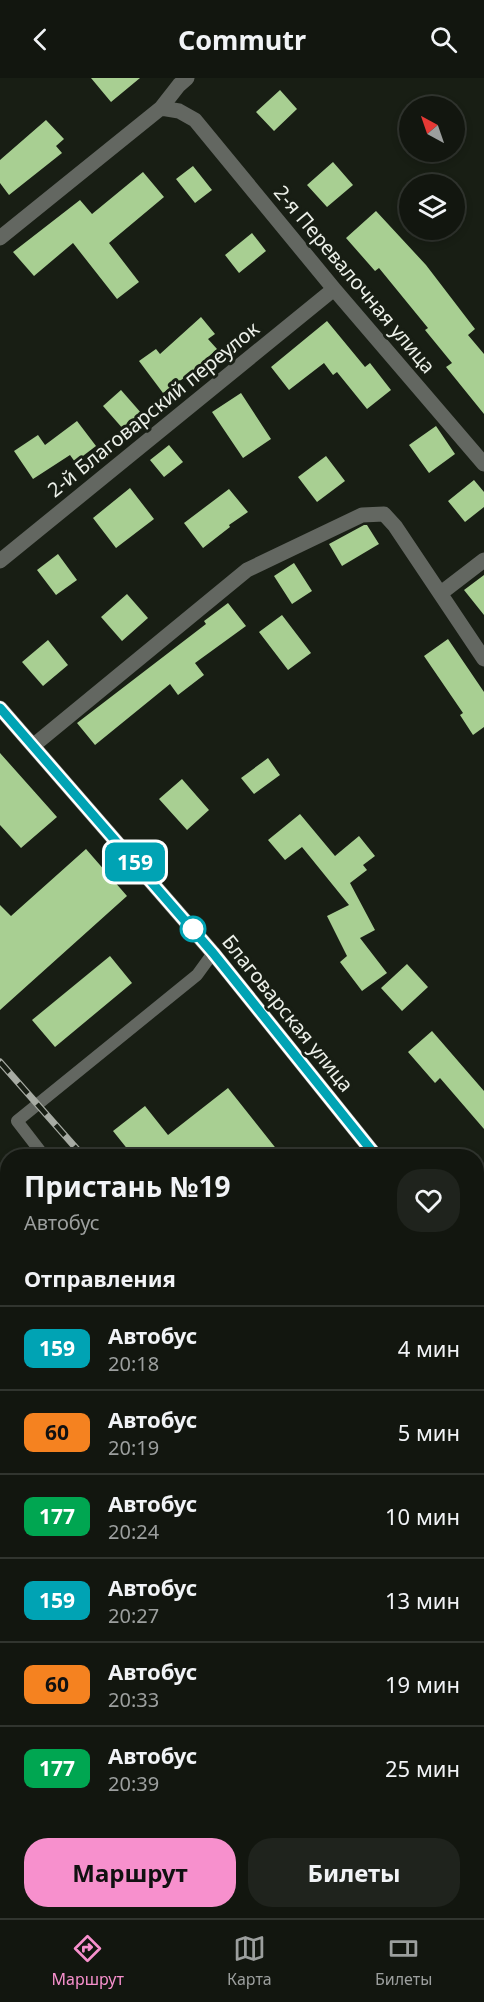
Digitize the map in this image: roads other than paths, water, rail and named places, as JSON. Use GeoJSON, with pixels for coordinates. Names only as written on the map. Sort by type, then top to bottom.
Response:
{"type":"FeatureCollection","features":[{"type":"Feature","properties":{"kind":"street"},"geometry":{"type":"LineString","coordinates":[[0,238],[161,108],[178,85],[187,78]]}},
{"type":"Feature","properties":{"kind":"street","name":"2-я Перевалочная улица"},"geometry":{"type":"LineString","coordinates":[[161,108],[179,111],[195,120],[334,289],[484,464]]}},
{"type":"Feature","properties":{"kind":"street","name":"2-й Благоварский переулок"},"geometry":{"type":"LineString","coordinates":[[0,561],[334,289]]}},
{"type":"Feature","properties":{"kind":"street"},"geometry":{"type":"LineString","coordinates":[[34,745],[247,570],[362,514],[384,513],[395,526],[484,659]]}},
{"type":"Feature","properties":{"kind":"street"},"geometry":{"type":"LineString","coordinates":[[441,593],[484,560]]}},
{"type":"Feature","properties":{"kind":"street","name":"Благоварская улица"},"geometry":{"type":"LineString","coordinates":[[0,708],[213,953],[370,1149]]}},
{"type":"Feature","properties":{"kind":"lane"},"geometry":{"type":"LineString","coordinates":[[39,1149],[17,1121],[197,975],[213,953]]}},
{"type":"Feature","properties":{"kind":"railway"},"geometry":{"type":"LineString","coordinates":[[0,1062],[77,1149]]}}]}
